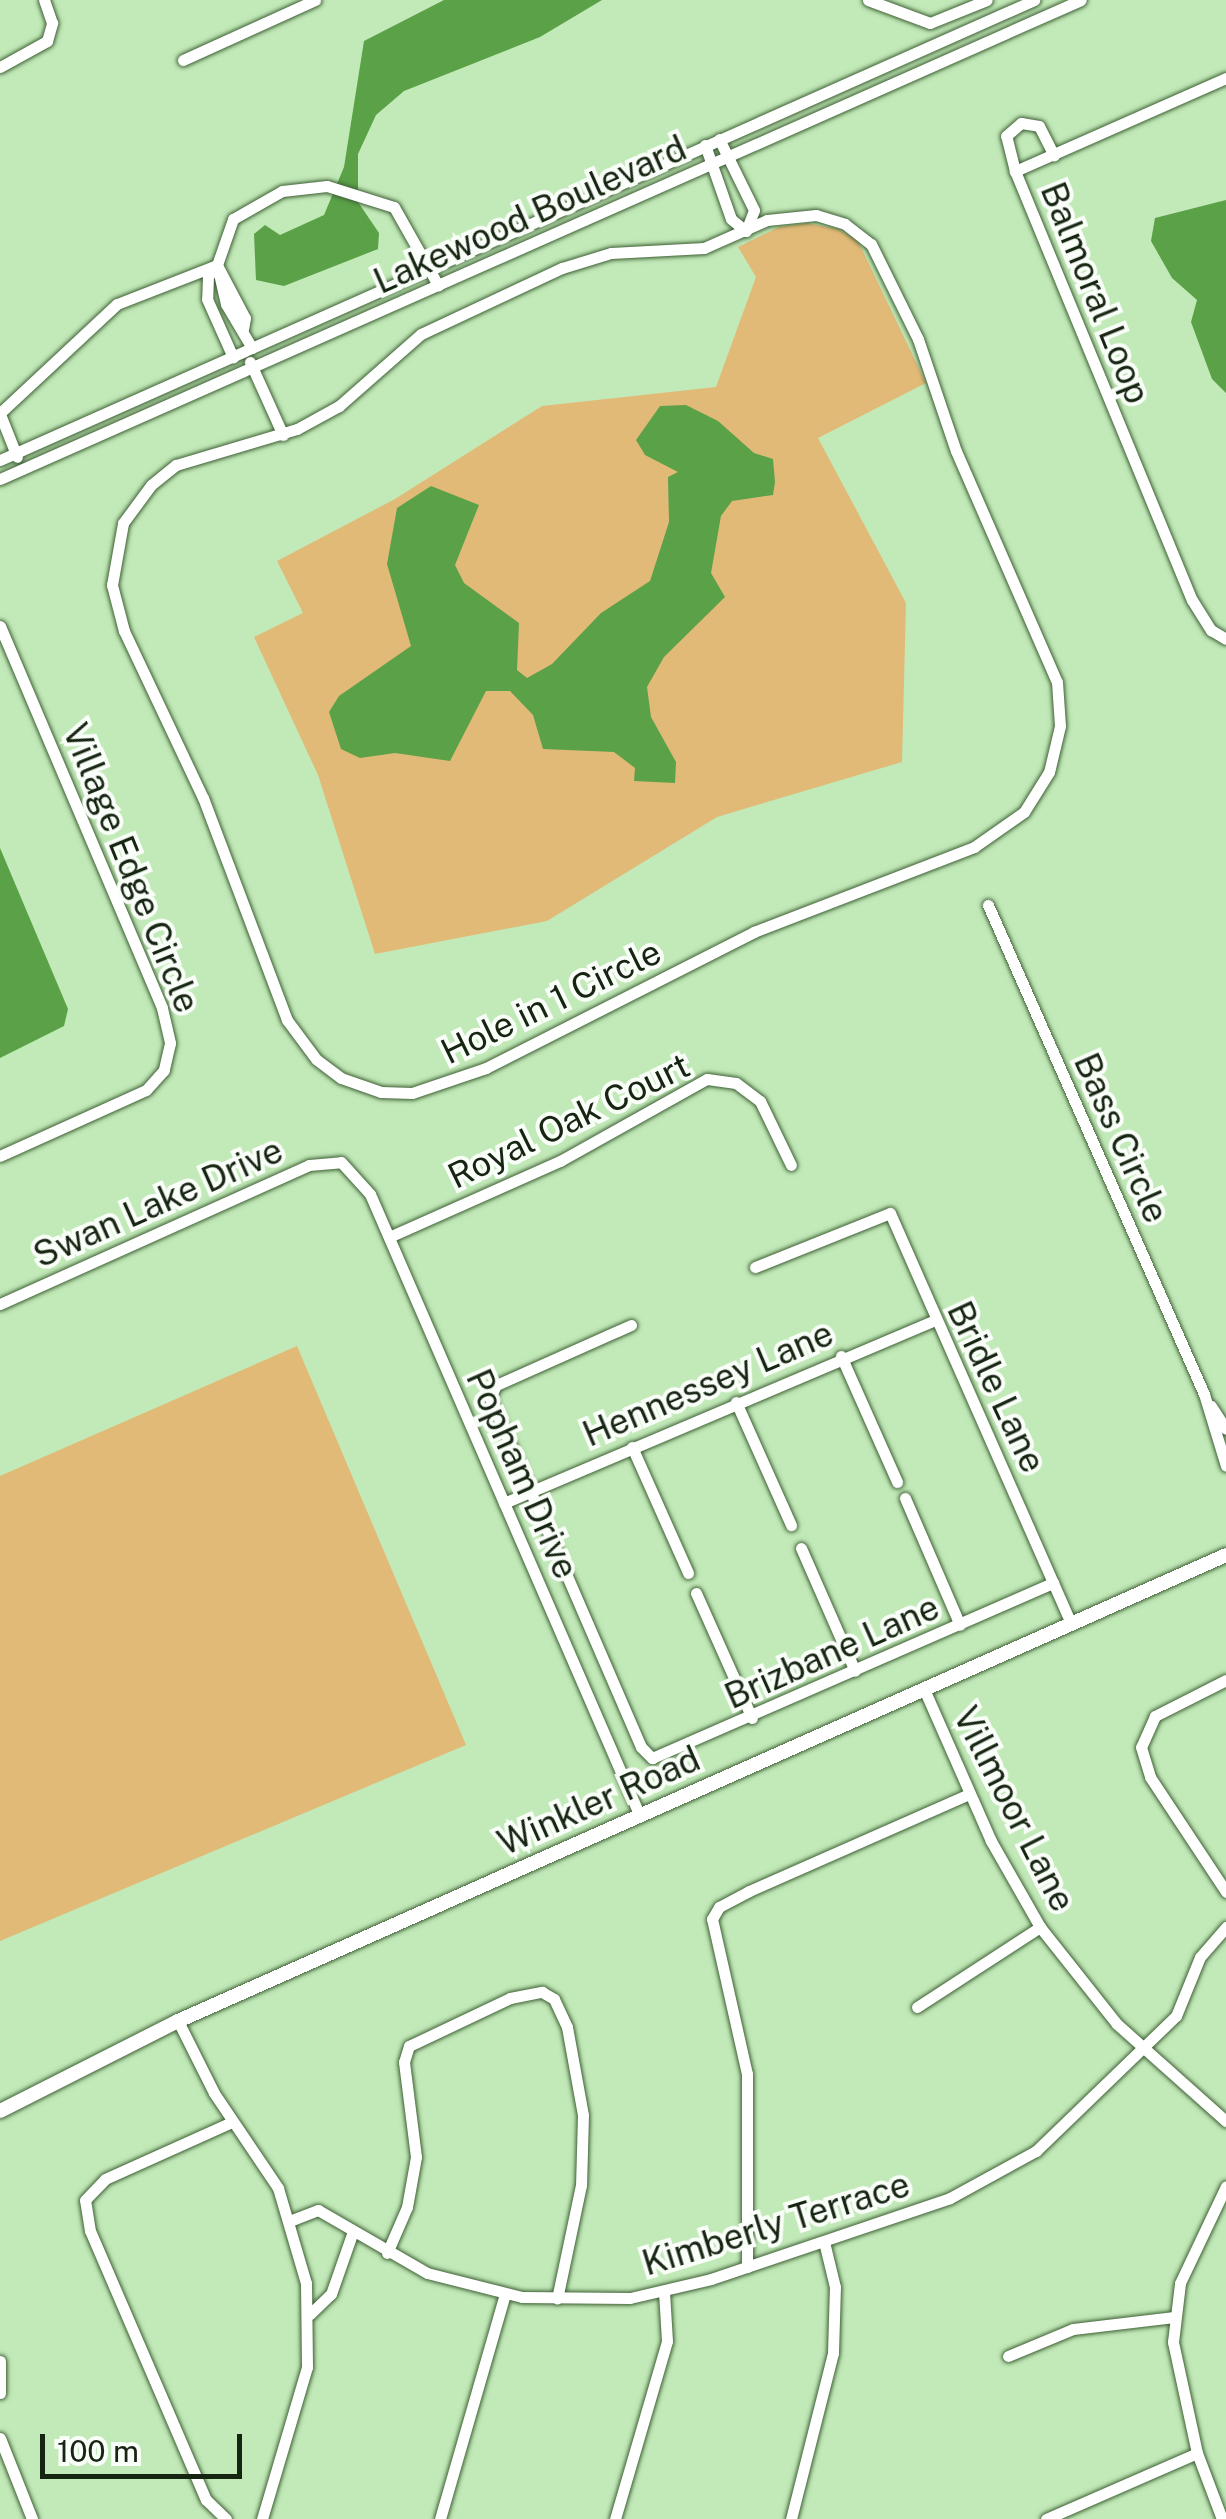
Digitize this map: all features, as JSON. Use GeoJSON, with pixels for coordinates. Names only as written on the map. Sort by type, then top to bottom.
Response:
{"type":"FeatureCollection","features":[{"type":"Feature","properties":{"kind":"street"},"geometry":{"type":"LineString","coordinates":[[0,67],[47,40],[52,24],[44,0]]}},
{"type":"Feature","properties":{"kind":"street"},"geometry":{"type":"LineString","coordinates":[[183,60],[316,0]]}},
{"type":"Feature","properties":{"kind":"street"},"geometry":{"type":"LineString","coordinates":[[868,0],[930,24],[987,0]]}},
{"type":"Feature","properties":{"kind":"street"},"geometry":{"type":"LineString","coordinates":[[995,0],[1008,30]]}},
{"type":"Feature","properties":{"kind":"street","name":"Lakewood Boulevard"},"geometry":{"type":"LineString","coordinates":[[7,457],[1034,0]]}},
{"type":"Feature","properties":{"kind":"street","name":"Lakewood Boulevard"},"geometry":{"type":"LineString","coordinates":[[12,474],[1081,0]]}},
{"type":"Feature","properties":{"kind":"street","name":"Balmoral Loop"},"geometry":{"type":"LineString","coordinates":[[1226,78],[1015,171],[1192,600],[1210,630],[1226,639]]}},
{"type":"Feature","properties":{"kind":"street"},"geometry":{"type":"LineString","coordinates":[[1015,171],[1005,145],[1014,126],[1039,126],[1054,155]]}},
{"type":"Feature","properties":{"kind":"street"},"geometry":{"type":"LineString","coordinates":[[704,145],[731,219],[746,231],[754,210],[719,138]]}},
{"type":"Feature","properties":{"kind":"street"},"geometry":{"type":"LineString","coordinates":[[283,435],[252,367],[221,331],[208,299],[208,276],[217,265],[234,219],[282,191],[327,186],[394,207],[438,285]]}},
{"type":"Feature","properties":{"kind":"street","name":"Hole in 1 Circle"},"geometry":{"type":"LineString","coordinates":[[816,215],[860,232],[880,256],[918,339],[956,451],[1048,655],[1060,712],[1054,759],[1024,812],[974,847],[754,932],[574,1028],[428,1091],[381,1092],[342,1078],[295,1034],[190,769],[118,615],[114,551],[123,523],[151,485],[191,458],[283,435],[339,406],[421,334],[562,268],[618,252],[704,248],[746,231],[783,216],[816,215]]}},
{"type":"Feature","properties":{"kind":"street"},"geometry":{"type":"LineString","coordinates":[[217,265],[245,318],[240,326],[243,352]]}},
{"type":"Feature","properties":{"kind":"street"},"geometry":{"type":"LineString","coordinates":[[12,474],[0,413],[117,304],[217,265]]}},
{"type":"Feature","properties":{"kind":"street"},"geometry":{"type":"LineString","coordinates":[[221,331],[240,326]]}},
{"type":"Feature","properties":{"kind":"street"},"geometry":{"type":"LineString","coordinates":[[0,444],[7,457]]}},
{"type":"Feature","properties":{"kind":"street","name":"Village Edge Circle"},"geometry":{"type":"LineString","coordinates":[[0,626],[162,1008],[170,1043],[164,1070],[146,1090],[0,1156]]}},
{"type":"Feature","properties":{"kind":"street","name":"Bass Circle"},"geometry":{"type":"LineString","coordinates":[[988,905],[1204,1394],[1226,1466]]}},
{"type":"Feature","properties":{"kind":"street","name":"Royal Oak Court"},"geometry":{"type":"LineString","coordinates":[[389,1237],[560,1161],[707,1079],[736,1083],[760,1101],[791,1166]]}},
{"type":"Feature","properties":{"kind":"street","name":"Popham Drive"},"geometry":{"type":"LineString","coordinates":[[341,1162],[362,1180],[389,1237],[640,1816]]}},
{"type":"Feature","properties":{"kind":"street","name":"Swan Lake Drive"},"geometry":{"type":"LineString","coordinates":[[0,1304],[309,1166],[341,1162]]}},
{"type":"Feature","properties":{"kind":"street","name":"Bridle Lane"},"geometry":{"type":"LineString","coordinates":[[755,1268],[890,1213],[1070,1624]]}},
{"type":"Feature","properties":{"kind":"street","name":"Hennessey Lane"},"geometry":{"type":"LineString","coordinates":[[504,1503],[841,1356],[935,1320]]}},
{"type":"Feature","properties":{"kind":"street"},"geometry":{"type":"LineString","coordinates":[[530,1491],[490,1398],[496,1385],[631,1325]]}},
{"type":"Feature","properties":{"kind":"street"},"geometry":{"type":"LineString","coordinates":[[841,1356],[897,1482]]}},
{"type":"Feature","properties":{"kind":"street","name":"Bass Circle"},"geometry":{"type":"LineString","coordinates":[[1204,1394],[1226,1429]]}},
{"type":"Feature","properties":{"kind":"street"},"geometry":{"type":"LineString","coordinates":[[736,1402],[791,1525]]}},
{"type":"Feature","properties":{"kind":"street"},"geometry":{"type":"LineString","coordinates":[[632,1447],[688,1573]]}},
{"type":"Feature","properties":{"kind":"street","name":"Brizbane Lane"},"geometry":{"type":"LineString","coordinates":[[530,1491],[638,1740],[652,1758],[752,1718],[1053,1583]]}},
{"type":"Feature","properties":{"kind":"street"},"geometry":{"type":"LineString","coordinates":[[904,1498],[960,1625]]}},
{"type":"Feature","properties":{"kind":"street"},"geometry":{"type":"LineString","coordinates":[[801,1548],[856,1672]]}},
{"type":"Feature","properties":{"kind":"street","name":"Winkler Road"},"geometry":{"type":"LineString","coordinates":[[0,2111],[178,2021],[1226,1555]]}},
{"type":"Feature","properties":{"kind":"street"},"geometry":{"type":"LineString","coordinates":[[696,1593],[752,1718]]}},
{"type":"Feature","properties":{"kind":"street"},"geometry":{"type":"LineString","coordinates":[[1226,1680],[1154,1716],[1141,1747],[1169,1810],[1226,1892]]}},
{"type":"Feature","properties":{"kind":"street","name":"Villmoor Lane"},"geometry":{"type":"LineString","coordinates":[[924,1689],[970,1794],[1040,1927],[1143,2051],[1226,2121]]}},
{"type":"Feature","properties":{"kind":"street"},"geometry":{"type":"LineString","coordinates":[[747,2267],[746,2074],[712,1919],[719,1907],[749,1891],[970,1794]]}},
{"type":"Feature","properties":{"kind":"street"},"geometry":{"type":"LineString","coordinates":[[918,2007],[1040,1927]]}},
{"type":"Feature","properties":{"kind":"street","name":"Kimberly Terrace"},"geometry":{"type":"LineString","coordinates":[[292,2220],[318,2210],[352,2234],[436,2276],[505,2294],[557,2300],[664,2292],[747,2267],[950,2198],[1010,2168],[1061,2131],[1176,2016],[1200,1957],[1226,1927]]}},
{"type":"Feature","properties":{"kind":"street"},"geometry":{"type":"LineString","coordinates":[[387,2253],[407,2206],[416,2157],[404,2062],[410,2046],[510,1998],[542,1992],[554,1999],[568,2027],[583,2115],[581,2185],[557,2300]]}},
{"type":"Feature","properties":{"kind":"street"},"geometry":{"type":"LineString","coordinates":[[178,2021],[232,2122],[260,2156],[292,2220],[310,2314],[307,2367],[262,2519]]}},
{"type":"Feature","properties":{"kind":"street"},"geometry":{"type":"LineString","coordinates":[[226,2519],[206,2500],[90,2232],[84,2200],[105,2179],[232,2122]]}},
{"type":"Feature","properties":{"kind":"street"},"geometry":{"type":"LineString","coordinates":[[1222,2519],[1197,2454],[1176,2363],[1174,2318],[1192,2254],[1226,2186]]}},
{"type":"Feature","properties":{"kind":"street"},"geometry":{"type":"LineString","coordinates":[[310,2314],[330,2294],[352,2234]]}},
{"type":"Feature","properties":{"kind":"street"},"geometry":{"type":"LineString","coordinates":[[791,2519],[832,2368],[835,2287],[824,2242]]}},
{"type":"Feature","properties":{"kind":"street"},"geometry":{"type":"LineString","coordinates":[[616,2519],[666,2341],[664,2292]]}},
{"type":"Feature","properties":{"kind":"street"},"geometry":{"type":"LineString","coordinates":[[440,2519],[505,2294]]}},
{"type":"Feature","properties":{"kind":"street"},"geometry":{"type":"LineString","coordinates":[[1008,2356],[1073,2330],[1174,2318]]}},
{"type":"Feature","properties":{"kind":"street"},"geometry":{"type":"LineString","coordinates":[[0,2361],[0,2393]]}},
{"type":"Feature","properties":{"kind":"street"},"geometry":{"type":"LineString","coordinates":[[0,2438],[32,2519]]}},
{"type":"Feature","properties":{"kind":"street"},"geometry":{"type":"LineString","coordinates":[[1046,2519],[1197,2454]]}},
{"type":"Feature","properties":{"kind":"shaded area"},"geometry":{"type":"Polygon","coordinates":[[[444,0],[602,0],[540,37],[404,91],[376,115],[358,154],[358,202],[379,233],[378,249],[284,286],[256,280],[254,234],[265,225],[280,235],[324,215],[344,167],[364,41],[444,0]]]}},
{"type":"Feature","properties":{"kind":"shaded area"},"geometry":{"type":"Polygon","coordinates":[[[1226,200],[1226,393],[1212,379],[1191,322],[1197,300],[1172,278],[1151,241],[1155,218],[1226,200]]]}},
{"type":"Feature","properties":{"kind":"shaded area"},"geometry":{"type":"Polygon","coordinates":[[[807,223],[838,229],[858,241],[926,383],[818,438],[906,603],[902,762],[717,817],[547,921],[375,954],[318,775],[254,637],[303,613],[277,561],[395,499],[542,406],[716,387],[756,277],[738,247],[779,227],[807,223]]]}},
{"type":"Feature","properties":{"kind":"shaded area"},"geometry":{"type":"Polygon","coordinates":[[[686,405],[718,421],[754,453],[773,459],[775,482],[773,495],[732,501],[721,516],[711,573],[725,597],[664,657],[647,687],[651,717],[676,762],[675,783],[634,781],[635,768],[614,752],[543,749],[533,715],[510,691],[486,691],[450,761],[395,753],[360,758],[341,749],[329,712],[339,696],[411,646],[387,564],[397,508],[431,486],[479,505],[455,565],[464,583],[519,623],[517,670],[527,678],[552,664],[601,613],[650,581],[669,522],[668,477],[678,472],[645,455],[636,440],[660,406],[686,405]]]}},
{"type":"Feature","properties":{"kind":"shaded area"},"geometry":{"type":"Polygon","coordinates":[[[0,848],[68,1009],[64,1026],[0,1058],[0,848]]]}},
{"type":"Feature","properties":{"kind":"shaded area"},"geometry":{"type":"Polygon","coordinates":[[[297,1346],[466,1745],[0,1941],[0,1476],[297,1346]]]}}]}
